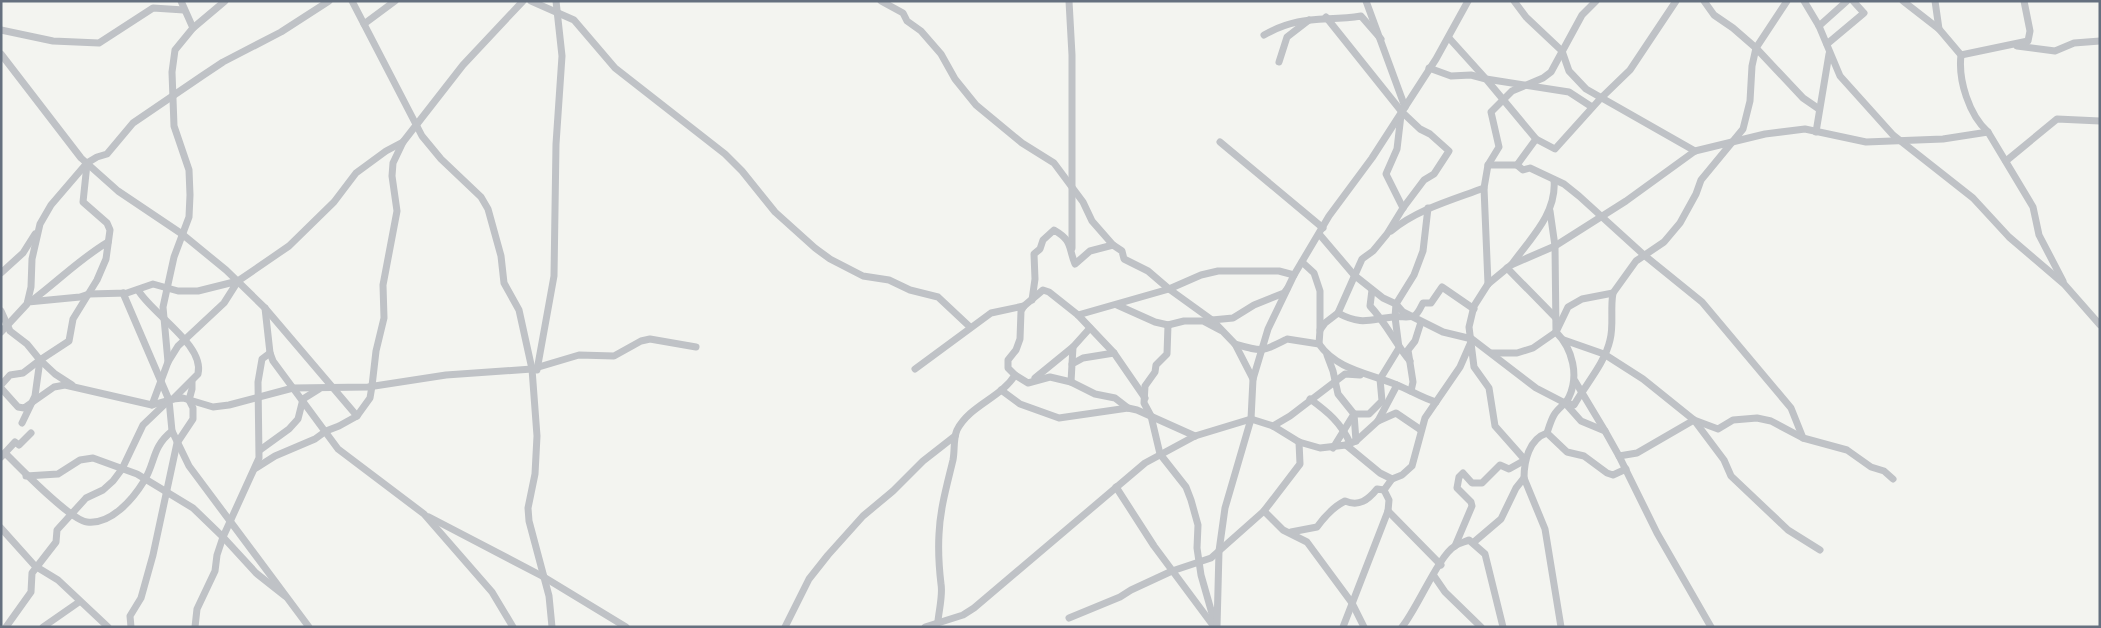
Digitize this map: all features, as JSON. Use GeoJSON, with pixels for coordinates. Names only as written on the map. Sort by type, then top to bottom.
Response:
{"type":"FeatureCollection","features":[{"type":"Feature","properties":{"kind":"street"},"geometry":{"type":"LineString","coordinates":[[181,1],[193,28]]}},
{"type":"Feature","properties":{"kind":"street"},"geometry":{"type":"LineString","coordinates":[[168,362],[164,319],[166,288],[189,216],[189,170],[174,126],[172,96],[175,50],[193,28],[225,1]]}},
{"type":"Feature","properties":{"kind":"street"},"geometry":{"type":"LineString","coordinates":[[1,273],[23,253],[51,205],[87,163],[107,154],[133,123],[223,62],[281,32],[329,1]]}},
{"type":"Feature","properties":{"kind":"street"},"geometry":{"type":"LineString","coordinates":[[352,1],[422,136],[442,159],[481,197],[488,209],[501,256],[504,283],[518,310],[535,368]]}},
{"type":"Feature","properties":{"kind":"street"},"geometry":{"type":"LineString","coordinates":[[364,24],[395,1]]}},
{"type":"Feature","properties":{"kind":"street"},"geometry":{"type":"LineString","coordinates":[[256,468],[275,456],[315,439],[326,431],[340,426],[357,416],[370,398],[376,351],[384,318],[382,285],[397,211],[392,176],[393,163],[403,142],[418,126],[463,65],[523,1]]}},
{"type":"Feature","properties":{"kind":"street"},"geometry":{"type":"LineString","coordinates":[[532,1],[574,20],[616,68],[725,154],[742,171],[775,212],[815,248],[830,259],[863,276],[888,280],[910,290],[938,297],[970,327]]}},
{"type":"Feature","properties":{"kind":"street"},"geometry":{"type":"LineString","coordinates":[[552,627],[550,602],[542,576],[528,508],[536,462],[535,368],[554,276],[556,144],[562,56],[556,1]]}},
{"type":"Feature","properties":{"kind":"street"},"geometry":{"type":"LineString","coordinates":[[881,1],[903,13],[907,21],[921,31],[941,54],[955,79],[976,105],[1022,143],[1054,164],[1083,202],[1092,221],[1113,245],[1122,251],[1124,259],[1148,271],[1169,289],[1212,320],[1235,344],[1253,379]]}},
{"type":"Feature","properties":{"kind":"street"},"geometry":{"type":"LineString","coordinates":[[1069,1],[1072,55],[1072,249],[1074,264],[1090,251],[1113,245]]}},
{"type":"Feature","properties":{"kind":"street"},"geometry":{"type":"LineString","coordinates":[[1366,1],[1403,110],[1397,149],[1386,174],[1403,208]]}},
{"type":"Feature","properties":{"kind":"street"},"geometry":{"type":"LineString","coordinates":[[1216,627],[1219,551],[1224,508],[1251,419],[1253,379],[1260,351],[1294,275],[1449,38],[1468,1]]}},
{"type":"Feature","properties":{"kind":"street"},"geometry":{"type":"LineString","coordinates":[[1514,1],[1526,18],[1562,51],[1569,71],[1586,88],[1600,99],[1695,151]]}},
{"type":"Feature","properties":{"kind":"street"},"geometry":{"type":"LineString","coordinates":[[1488,284],[1484,188],[1488,165],[1499,147],[1491,112],[1512,91],[1528,86],[1551,72],[1582,15],[1596,1]]}},
{"type":"Feature","properties":{"kind":"street"},"geometry":{"type":"LineString","coordinates":[[1449,38],[1536,138],[1555,149],[1592,107],[1630,70],[1676,1]]}},
{"type":"Feature","properties":{"kind":"street"},"geometry":{"type":"LineString","coordinates":[[1704,1],[1714,16],[1733,28],[1756,48],[1803,98],[1819,109]]}},
{"type":"Feature","properties":{"kind":"street"},"geometry":{"type":"LineString","coordinates":[[1320,235],[1354,275],[1372,290],[1396,304],[1403,312],[1443,332],[1472,339],[1536,388],[1565,403],[1574,404],[1604,354],[1611,335],[1610,309],[1613,293],[1636,261],[1664,242],[1680,223],[1701,180],[1710,171],[1731,141],[1743,129],[1748,111],[1752,66],[1756,48],[1787,1]]}},
{"type":"Feature","properties":{"kind":"street"},"geometry":{"type":"LineString","coordinates":[[1804,1],[1819,26],[1829,54],[1840,76],[1893,135],[1972,198],[2010,237],[2064,284],[2100,326]]}},
{"type":"Feature","properties":{"kind":"street"},"geometry":{"type":"LineString","coordinates":[[1819,26],[1847,1]]}},
{"type":"Feature","properties":{"kind":"street"},"geometry":{"type":"LineString","coordinates":[[1827,44],[1864,13],[1853,1]]}},
{"type":"Feature","properties":{"kind":"street"},"geometry":{"type":"LineString","coordinates":[[1903,1],[1940,30],[1961,54],[1960,67],[1977,123],[1988,132],[2033,207],[2040,234],[2064,284]]}},
{"type":"Feature","properties":{"kind":"street"},"geometry":{"type":"LineString","coordinates":[[1935,1],[1940,30]]}},
{"type":"Feature","properties":{"kind":"street"},"geometry":{"type":"LineString","coordinates":[[1961,54],[2028,41],[2030,31],[2024,1]]}},
{"type":"Feature","properties":{"kind":"street"},"geometry":{"type":"LineString","coordinates":[[1,30],[53,41],[100,43],[153,8],[184,10]]}},
{"type":"Feature","properties":{"kind":"street"},"geometry":{"type":"LineString","coordinates":[[1264,35],[1280,26],[1312,18],[1361,16],[1380,39]]}},
{"type":"Feature","properties":{"kind":"street"},"geometry":{"type":"LineString","coordinates":[[1320,330],[1325,323],[1338,313],[1362,259],[1373,251],[1387,234],[1424,180],[1434,174],[1450,151],[1430,134],[1420,129],[1326,17]]}},
{"type":"Feature","properties":{"kind":"street"},"geometry":{"type":"LineString","coordinates":[[1279,62],[1286,38],[1312,18]]}},
{"type":"Feature","properties":{"kind":"street"},"geometry":{"type":"LineString","coordinates":[[2012,45],[2054,51],[2074,43],[2100,41]]}},
{"type":"Feature","properties":{"kind":"street"},"geometry":{"type":"LineString","coordinates":[[1,54],[87,163],[121,193],[182,234],[238,281],[265,308],[357,416]]}},
{"type":"Feature","properties":{"kind":"street"},"geometry":{"type":"LineString","coordinates":[[1816,132],[1829,54]]}},
{"type":"Feature","properties":{"kind":"street"},"geometry":{"type":"LineString","coordinates":[[1429,68],[1451,76],[1471,75],[1569,92],[1592,107]]}},
{"type":"Feature","properties":{"kind":"street"},"geometry":{"type":"LineString","coordinates":[[2006,161],[2057,119],[2100,120]]}},
{"type":"Feature","properties":{"kind":"street"},"geometry":{"type":"LineString","coordinates":[[1509,266],[1555,246],[1601,215],[1626,201],[1695,151],[1731,141],[1788,130],[1805,129],[1866,142],[1943,139],[1988,132]]}},
{"type":"Feature","properties":{"kind":"street"},"geometry":{"type":"LineString","coordinates":[[1517,165],[1536,138]]}},
{"type":"Feature","properties":{"kind":"street"},"geometry":{"type":"LineString","coordinates":[[31,301],[80,297],[89,294],[123,293],[153,284],[178,291],[198,291],[238,281],[289,246],[334,202],[356,173],[386,151],[403,142]]}},
{"type":"Feature","properties":{"kind":"street"},"geometry":{"type":"LineString","coordinates":[[1220,142],[1272,184],[1289,202],[1323,228]]}},
{"type":"Feature","properties":{"kind":"street"},"geometry":{"type":"LineString","coordinates":[[87,163],[83,202],[107,223],[110,230],[106,259],[89,294],[73,318],[69,341],[23,373],[10,375],[1,387],[18,407],[24,408],[54,387],[65,385],[152,405],[171,400],[189,400],[213,407],[228,405],[293,388],[372,386],[446,375],[535,368],[579,355],[614,356],[641,341],[650,339],[696,347]]}},
{"type":"Feature","properties":{"kind":"street"},"geometry":{"type":"LineString","coordinates":[[1488,165],[1517,165],[1523,170],[1530,168],[1564,184],[1644,255],[1702,302],[1791,408],[1803,438]]}},
{"type":"Feature","properties":{"kind":"street"},"geometry":{"type":"LineString","coordinates":[[1554,180],[1555,189],[1550,211],[1555,246],[1556,332],[1564,340],[1572,357],[1574,381],[1569,399],[1554,414],[1547,433],[1539,436],[1528,453],[1525,460],[1524,478],[1545,529],[1561,627]]}},
{"type":"Feature","properties":{"kind":"street"},"geometry":{"type":"LineString","coordinates":[[1387,234],[1406,220],[1420,215],[1428,208],[1484,188]]}},
{"type":"Feature","properties":{"kind":"street"},"geometry":{"type":"LineString","coordinates":[[1354,414],[1370,414],[1382,401],[1380,379],[1399,348],[1395,317],[1396,304],[1414,275],[1423,251],[1428,208]]}},
{"type":"Feature","properties":{"kind":"street"},"geometry":{"type":"LineString","coordinates":[[1525,460],[1495,426],[1489,388],[1474,367],[1469,327],[1474,309],[1488,284],[1509,266],[1550,211]]}},
{"type":"Feature","properties":{"kind":"street"},"geometry":{"type":"LineString","coordinates":[[1032,300],[1035,280],[1034,254],[1040,249],[1043,240],[1054,230],[1066,240],[1072,249]]}},
{"type":"Feature","properties":{"kind":"street"},"geometry":{"type":"LineString","coordinates":[[31,301],[37,231]]}},
{"type":"Feature","properties":{"kind":"street"},"geometry":{"type":"LineString","coordinates":[[1,332],[31,301],[56,284],[75,264],[108,242]]}},
{"type":"Feature","properties":{"kind":"street"},"geometry":{"type":"LineString","coordinates":[[1302,262],[1314,273],[1320,291],[1319,344],[1327,355],[1338,394],[1354,414],[1351,443]]}},
{"type":"Feature","properties":{"kind":"street"},"geometry":{"type":"LineString","coordinates":[[1509,266],[1556,318]]}},
{"type":"Feature","properties":{"kind":"street"},"geometry":{"type":"LineString","coordinates":[[1078,316],[1169,289],[1201,275],[1218,271],[1279,271],[1294,275]]}},
{"type":"Feature","properties":{"kind":"street"},"geometry":{"type":"LineString","coordinates":[[152,405],[168,362],[184,339],[224,303],[238,281]]}},
{"type":"Feature","properties":{"kind":"street"},"geometry":{"type":"LineString","coordinates":[[1212,320],[1233,318],[1254,305],[1284,293],[1288,287]]}},
{"type":"Feature","properties":{"kind":"street"},"geometry":{"type":"LineString","coordinates":[[1338,313],[1350,319],[1364,322],[1395,317],[1412,317],[1423,304],[1431,302],[1442,287],[1474,309]]}},
{"type":"Feature","properties":{"kind":"street"},"geometry":{"type":"LineString","coordinates":[[6,627],[31,592],[32,573],[35,566],[50,552],[56,542],[57,530],[71,512],[86,498],[103,490],[122,468],[143,425],[192,382],[198,374],[198,359],[184,339],[144,299],[138,290]]}},
{"type":"Feature","properties":{"kind":"street"},"geometry":{"type":"LineString","coordinates":[[1145,398],[1114,353],[1078,316],[1049,292],[1043,290],[1024,306],[1021,311],[1020,339],[1016,350],[1008,360],[1008,368],[1015,375],[1028,383],[1050,377],[1071,382],[1095,394],[1115,398],[1128,408],[1151,416],[1194,436]]}},
{"type":"Feature","properties":{"kind":"street"},"geometry":{"type":"LineString","coordinates":[[1372,290],[1370,306],[1382,319],[1399,348],[1410,361]]}},
{"type":"Feature","properties":{"kind":"street"},"geometry":{"type":"LineString","coordinates":[[123,293],[161,383],[171,400],[172,431],[189,466],[308,627]]}},
{"type":"Feature","properties":{"kind":"street"},"geometry":{"type":"LineString","coordinates":[[1489,352],[1517,353],[1533,348],[1556,332],[1568,307],[1582,299],[1613,293]]}},
{"type":"Feature","properties":{"kind":"street"},"geometry":{"type":"LineString","coordinates":[[1117,304],[1154,322],[1168,325],[1184,321],[1203,321],[1220,330]]}},
{"type":"Feature","properties":{"kind":"street"},"geometry":{"type":"LineString","coordinates":[[915,369],[991,313],[1024,306]]}},
{"type":"Feature","properties":{"kind":"street"},"geometry":{"type":"LineString","coordinates":[[265,308],[270,353],[280,372],[303,399],[338,449],[355,464],[394,490],[424,514],[492,592],[513,627]]}},
{"type":"Feature","properties":{"kind":"street"},"geometry":{"type":"LineString","coordinates":[[1,310],[7,327],[27,344],[55,374],[76,387]]}},
{"type":"Feature","properties":{"kind":"street"},"geometry":{"type":"LineString","coordinates":[[1411,392],[1413,382],[1408,350],[1415,341],[1421,322]]}},
{"type":"Feature","properties":{"kind":"street"},"geometry":{"type":"LineString","coordinates":[[1168,325],[1166,354],[1156,365],[1155,372],[1148,380],[1145,398],[1146,409],[1151,416],[1160,454],[1186,487],[1191,500],[1198,525],[1197,548],[1201,575],[1216,627]]}},
{"type":"Feature","properties":{"kind":"street"},"geometry":{"type":"LineString","coordinates":[[1028,383],[1073,347],[1090,328]]}},
{"type":"Feature","properties":{"kind":"street"},"geometry":{"type":"LineString","coordinates":[[1235,344],[1260,351],[1275,347],[1287,339],[1319,344]]}},
{"type":"Feature","properties":{"kind":"street"},"geometry":{"type":"LineString","coordinates":[[1384,490],[1392,479],[1402,475],[1412,466],[1425,418],[1460,367],[1472,339]]}},
{"type":"Feature","properties":{"kind":"street"},"geometry":{"type":"LineString","coordinates":[[1564,340],[1604,354],[1643,379],[1694,420],[1724,460],[1731,476],[1788,530],[1820,550]]}},
{"type":"Feature","properties":{"kind":"street"},"geometry":{"type":"LineString","coordinates":[[1071,382],[1073,347]]}},
{"type":"Feature","properties":{"kind":"street"},"geometry":{"type":"LineString","coordinates":[[195,627],[197,610],[215,571],[216,556],[223,537],[256,468],[260,450],[258,396],[260,367],[262,359],[270,353]]}},
{"type":"Feature","properties":{"kind":"street"},"geometry":{"type":"LineString","coordinates":[[1072,364],[1083,358],[1114,353]]}},
{"type":"Feature","properties":{"kind":"street"},"geometry":{"type":"LineString","coordinates":[[1327,355],[1364,376]]}},
{"type":"Feature","properties":{"kind":"street"},"geometry":{"type":"LineString","coordinates":[[22,423],[37,388],[40,360]]}},
{"type":"Feature","properties":{"kind":"street"},"geometry":{"type":"LineString","coordinates":[[1273,426],[1290,416],[1345,374],[1380,379],[1436,402]]}},
{"type":"Feature","properties":{"kind":"street"},"geometry":{"type":"LineString","coordinates":[[938,622],[941,585],[938,572],[939,532],[942,504],[954,456],[955,436],[962,422],[1001,390],[1015,375]]}},
{"type":"Feature","properties":{"kind":"street"},"geometry":{"type":"LineString","coordinates":[[1574,381],[1619,456],[1657,533],[1711,627]]}},
{"type":"Feature","properties":{"kind":"street"},"geometry":{"type":"LineString","coordinates":[[131,627],[130,616],[141,598],[168,492],[177,443],[193,419],[193,408],[189,400],[192,382]]}},
{"type":"Feature","properties":{"kind":"street"},"geometry":{"type":"LineString","coordinates":[[1378,421],[1397,385]]}},
{"type":"Feature","properties":{"kind":"street"},"geometry":{"type":"LineString","coordinates":[[260,450],[289,429],[298,419],[303,399],[310,393],[324,387]]}},
{"type":"Feature","properties":{"kind":"street"},"geometry":{"type":"LineString","coordinates":[[1001,390],[1020,404],[1059,418],[1128,408]]}},
{"type":"Feature","properties":{"kind":"street"},"geometry":{"type":"LineString","coordinates":[[1310,399],[1333,416],[1351,443],[1380,472],[1392,479]]}},
{"type":"Feature","properties":{"kind":"street"},"geometry":{"type":"LineString","coordinates":[[1565,403],[1581,421],[1605,432]]}},
{"type":"Feature","properties":{"kind":"street"},"geometry":{"type":"LineString","coordinates":[[925,627],[963,615],[974,608],[1145,463],[1194,436],[1251,419],[1273,426],[1299,442],[1320,448],[1333,448],[1351,443],[1378,421],[1396,413],[1421,430]]}},
{"type":"Feature","properties":{"kind":"street"},"geometry":{"type":"LineString","coordinates":[[1333,448],[1354,414]]}},
{"type":"Feature","properties":{"kind":"street"},"geometry":{"type":"LineString","coordinates":[[1694,420],[1718,429],[1733,420],[1758,418],[1771,421],[1803,438],[1847,450],[1871,467],[1884,471],[1893,480]]}},
{"type":"Feature","properties":{"kind":"street"},"geometry":{"type":"LineString","coordinates":[[1619,456],[1637,453],[1694,420]]}},
{"type":"Feature","properties":{"kind":"street"},"geometry":{"type":"LineString","coordinates":[[31,433],[20,445],[15,442],[3,455],[47,495],[88,522],[105,518],[130,502],[145,480],[158,446],[172,431]]}},
{"type":"Feature","properties":{"kind":"street"},"geometry":{"type":"LineString","coordinates":[[1547,433],[1567,452],[1584,456],[1607,473],[1613,475],[1626,469]]}},
{"type":"Feature","properties":{"kind":"street"},"geometry":{"type":"LineString","coordinates":[[785,627],[809,579],[828,555],[863,516],[893,491],[923,461],[955,436]]}},
{"type":"Feature","properties":{"kind":"street"},"geometry":{"type":"LineString","coordinates":[[1069,618],[1120,598],[1131,590],[1172,571],[1200,562],[1219,551],[1264,511],[1300,464],[1299,442]]}},
{"type":"Feature","properties":{"kind":"street"},"geometry":{"type":"LineString","coordinates":[[26,476],[58,474],[80,460],[93,458],[122,468],[168,492],[192,508],[223,537],[256,573],[285,596]]}},
{"type":"Feature","properties":{"kind":"street"},"geometry":{"type":"LineString","coordinates":[[1402,627],[1413,613],[1446,554],[1454,546],[1472,506],[1471,502],[1457,488],[1459,477],[1463,473],[1472,483],[1482,483],[1500,465],[1509,469],[1525,460]]}},
{"type":"Feature","properties":{"kind":"street"},"geometry":{"type":"LineString","coordinates":[[1474,542],[1500,519],[1516,488],[1524,478]]}},
{"type":"Feature","properties":{"kind":"street"},"geometry":{"type":"LineString","coordinates":[[1116,487],[1172,571],[1216,627]]}},
{"type":"Feature","properties":{"kind":"street"},"geometry":{"type":"LineString","coordinates":[[1291,532],[1317,527],[1339,504],[1345,501],[1353,504],[1360,503],[1369,498],[1377,489],[1384,490]]}},
{"type":"Feature","properties":{"kind":"street"},"geometry":{"type":"LineString","coordinates":[[1343,627],[1388,511],[1388,500],[1384,490]]}},
{"type":"Feature","properties":{"kind":"street"},"geometry":{"type":"LineString","coordinates":[[1264,511],[1282,530],[1291,532],[1307,542],[1352,603],[1364,627]]}},
{"type":"Feature","properties":{"kind":"street"},"geometry":{"type":"LineString","coordinates":[[1388,511],[1440,565]]}},
{"type":"Feature","properties":{"kind":"street"},"geometry":{"type":"LineString","coordinates":[[424,514],[542,576],[626,627]]}},
{"type":"Feature","properties":{"kind":"street"},"geometry":{"type":"LineString","coordinates":[[1,527],[35,566],[58,580],[79,602],[96,614],[108,627]]}},
{"type":"Feature","properties":{"kind":"street"},"geometry":{"type":"LineString","coordinates":[[1454,546],[1470,540],[1485,554],[1503,627]]}},
{"type":"Feature","properties":{"kind":"street"},"geometry":{"type":"LineString","coordinates":[[1434,576],[1445,592],[1481,627]]}},
{"type":"Feature","properties":{"kind":"street"},"geometry":{"type":"LineString","coordinates":[[44,627],[79,602]]}}]}
